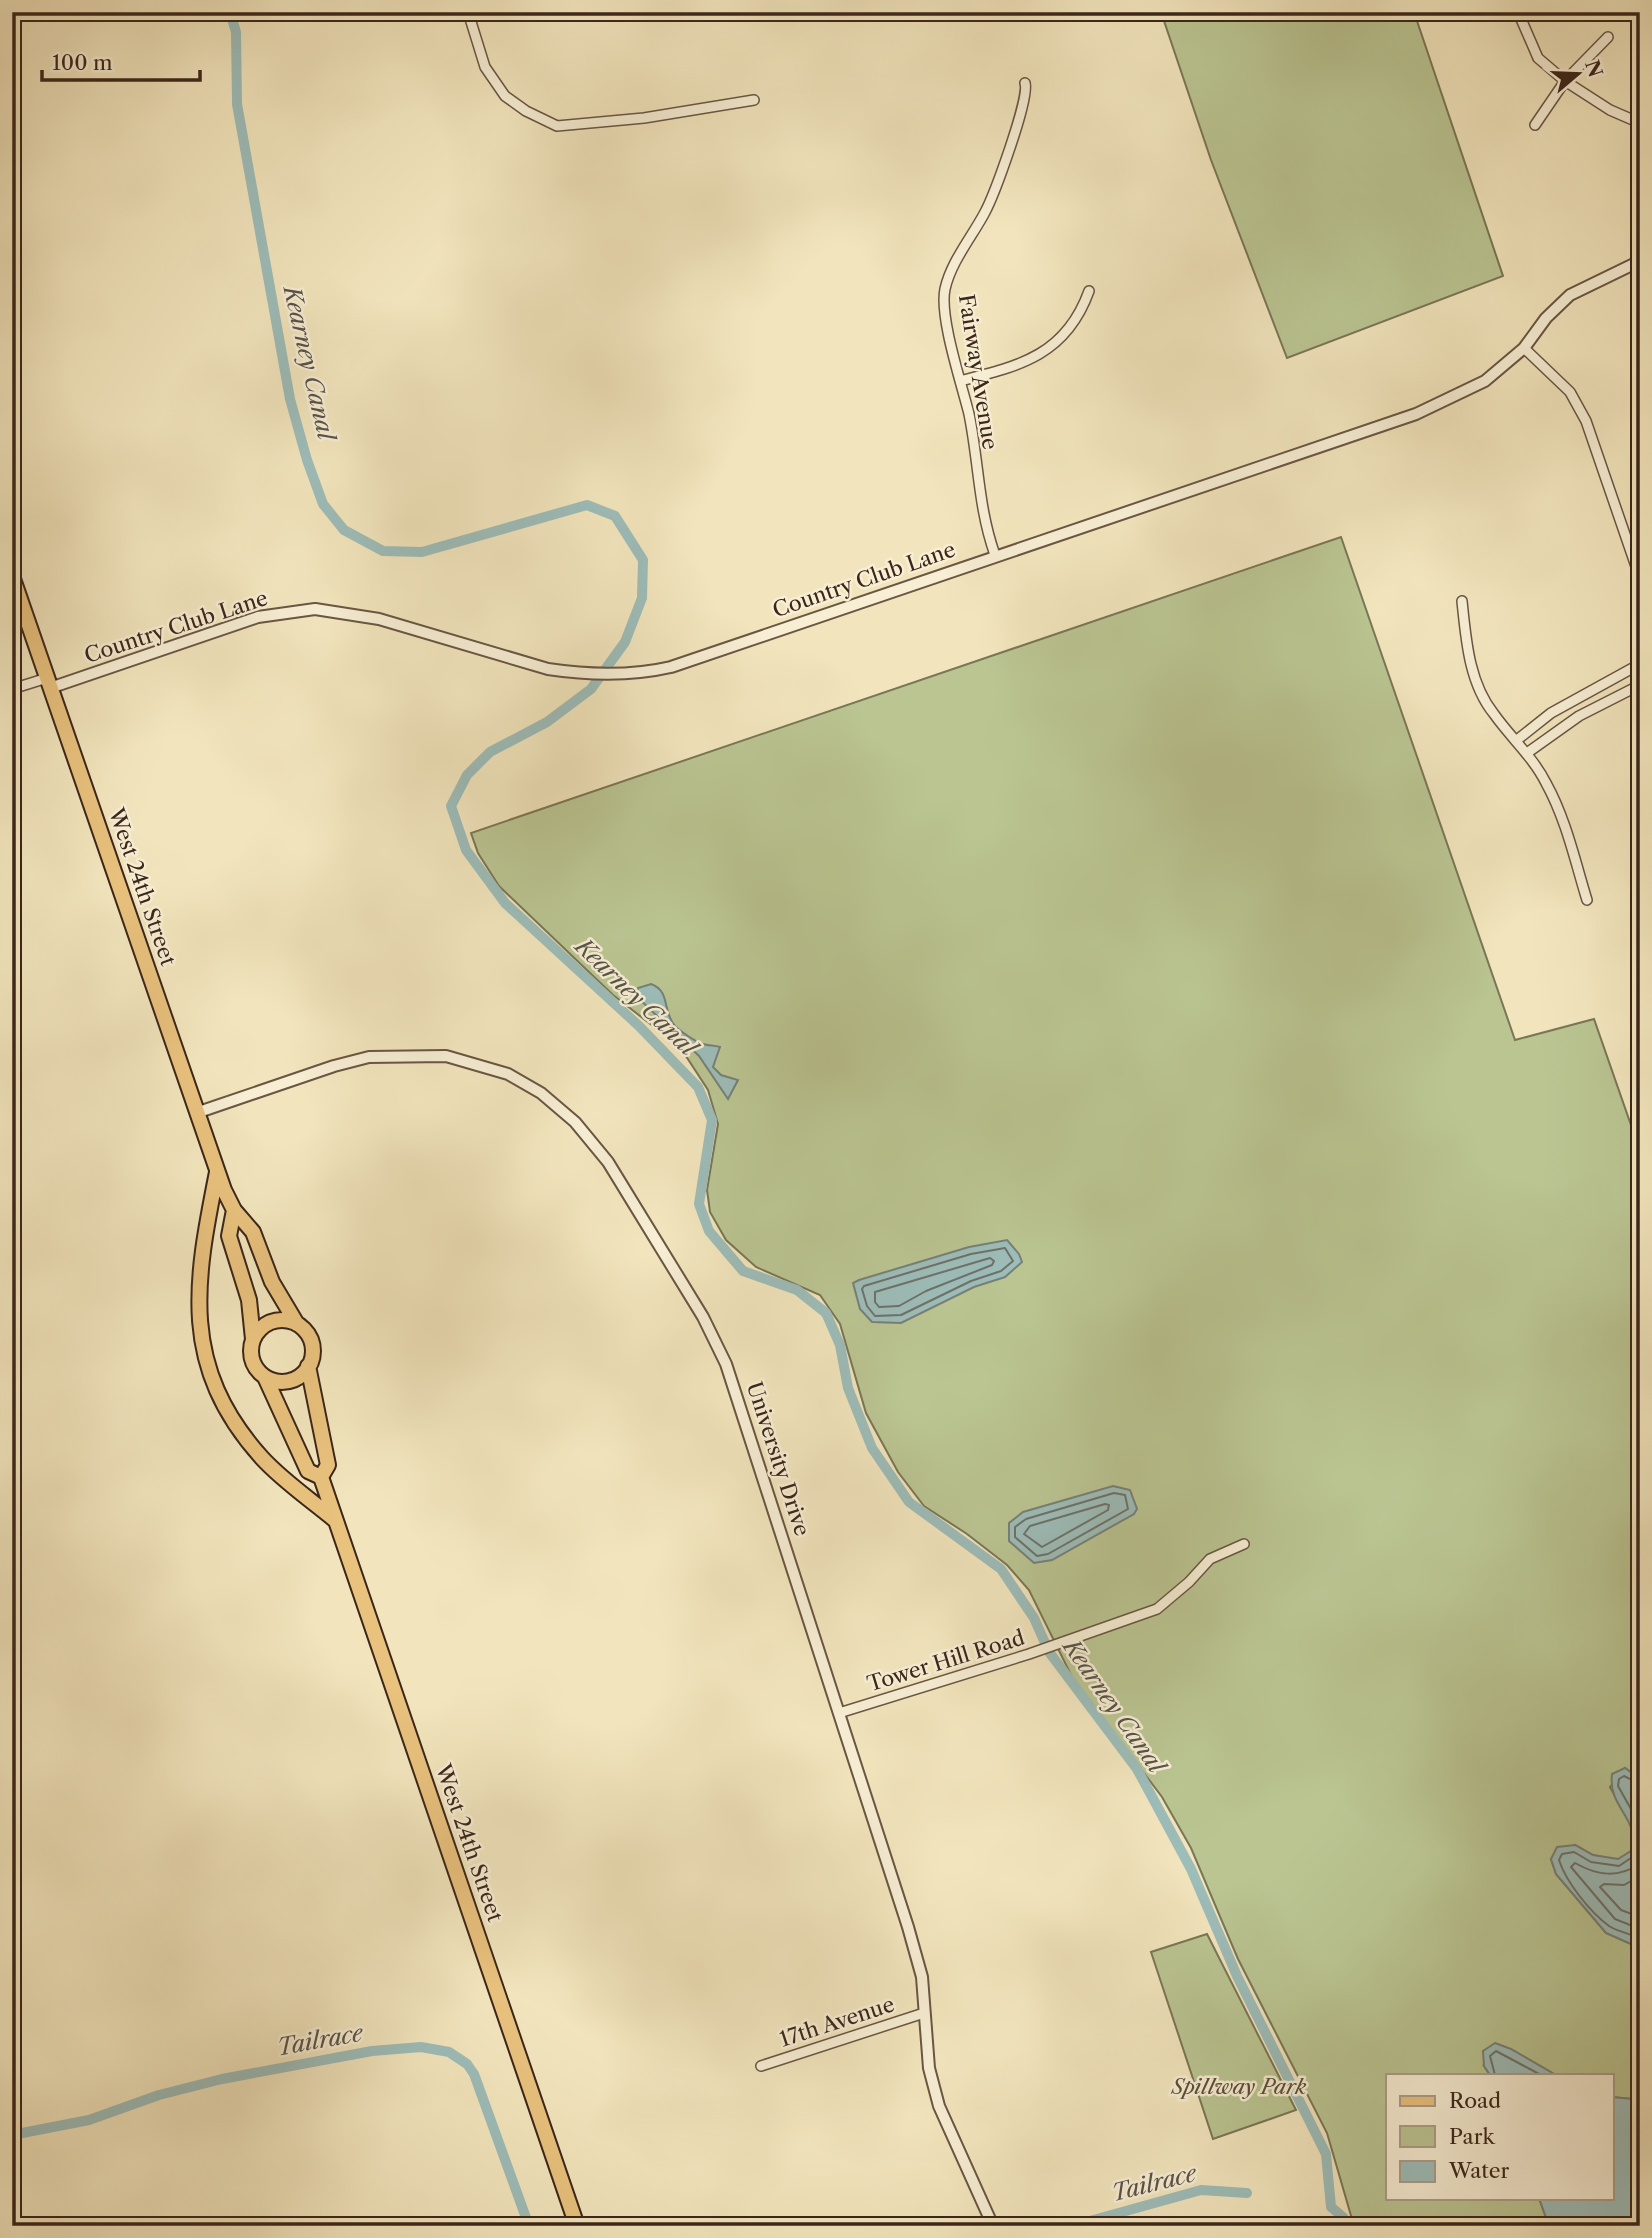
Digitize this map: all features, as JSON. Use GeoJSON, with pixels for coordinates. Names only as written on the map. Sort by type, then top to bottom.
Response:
{"type":"FeatureCollection","features":[{"type":"Feature","properties":{"kind":"main road","name":"West 24th Street"},"geometry":{"type":"LineString","coordinates":[[12,576],[217,1171],[234,1210],[253,1232],[272,1282],[297,1324]]}},
{"type":"Feature","properties":{"kind":"main road"},"geometry":{"type":"LineString","coordinates":[[217,1171],[197,1289],[201,1336],[211,1372],[236,1425],[264,1461],[336,1522]]}},
{"type":"Feature","properties":{"kind":"main road","name":"West 24th Street"},"geometry":{"type":"LineString","coordinates":[[234,1210],[229,1236],[249,1300],[253,1339]]}},
{"type":"Feature","properties":{"kind":"main road"},"geometry":{"type":"LineString","coordinates":[[272,1321],[297,1324],[309,1337],[312,1345],[308,1366],[291,1380],[274,1381],[265,1377],[253,1358],[253,1339],[272,1321]]}},
{"type":"Feature","properties":{"kind":"main road","name":"West 24th Street"},"geometry":{"type":"LineString","coordinates":[[308,1366],[328,1465],[321,1477]]}},
{"type":"Feature","properties":{"kind":"main road","name":"West 24th Street"},"geometry":{"type":"LineString","coordinates":[[265,1377],[308,1471],[321,1477],[577,2225]]}},
{"type":"Feature","properties":{"kind":"street"},"geometry":{"type":"LineString","coordinates":[[468,12],[485,67],[505,96],[526,111],[557,126],[644,118],[754,100]]}},
{"type":"Feature","properties":{"kind":"street"},"geometry":{"type":"LineString","coordinates":[[1518,12],[1538,58],[1565,81],[1610,110],[1640,123]]}},
{"type":"Feature","properties":{"kind":"street"},"geometry":{"type":"LineString","coordinates":[[1535,124],[1565,81],[1608,37]]}},
{"type":"Feature","properties":{"kind":"street","name":"Fairway Avenue"},"geometry":{"type":"LineString","coordinates":[[995,555],[979,501],[969,417],[954,364],[945,290],[962,249],[985,212],[1020,116],[1027,89],[1025,83]]}},
{"type":"Feature","properties":{"kind":"street","name":"Country Club Lane"},"geometry":{"type":"LineString","coordinates":[[49,683],[258,617],[315,609],[379,619],[548,669],[579,673],[626,673],[671,667],[1416,414],[1485,381],[1524,348],[1546,318],[1570,295],[1640,261]]}},
{"type":"Feature","properties":{"kind":"street"},"geometry":{"type":"LineString","coordinates":[[960,381],[1011,368],[1047,352],[1080,315],[1089,291]]}},
{"type":"Feature","properties":{"kind":"street"},"geometry":{"type":"LineString","coordinates":[[1524,348],[1570,392],[1586,421],[1640,578]]}},
{"type":"Feature","properties":{"kind":"street"},"geometry":{"type":"LineString","coordinates":[[1462,601],[1467,646],[1477,684],[1493,713],[1527,753],[1559,810],[1587,900]]}},
{"type":"Feature","properties":{"kind":"street"},"geometry":{"type":"LineString","coordinates":[[1517,740],[1551,713],[1640,663]]}},
{"type":"Feature","properties":{"kind":"street"},"geometry":{"type":"LineString","coordinates":[[12,689],[49,683]]}},
{"type":"Feature","properties":{"kind":"street"},"geometry":{"type":"LineString","coordinates":[[1527,753],[1579,716],[1640,685]]}},
{"type":"Feature","properties":{"kind":"street","name":"University Drive"},"geometry":{"type":"LineString","coordinates":[[196,1113],[352,1060],[385,1055],[426,1054],[474,1062],[508,1074],[541,1093],[575,1122],[608,1162],[703,1317],[726,1363],[912,1940],[922,1977],[929,2068],[939,2106],[993,2226]]}},
{"type":"Feature","properties":{"kind":"street","name":"Tower Hill Road"},"geometry":{"type":"LineString","coordinates":[[839,1713],[1034,1652],[1157,1609],[1210,1559],[1244,1544]]}},
{"type":"Feature","properties":{"kind":"street","name":"17th Avenue"},"geometry":{"type":"LineString","coordinates":[[761,2066],[924,2013]]}},
{"type":"Feature","properties":{"kind":"green space"},"geometry":{"type":"Polygon","coordinates":[[[1161,12],[1414,12],[1503,276],[1287,358],[1211,160],[1161,12]]]}},
{"type":"Feature","properties":{"kind":"green space"},"geometry":{"type":"Polygon","coordinates":[[[1341,537],[1515,1040],[1594,1019],[1640,1151],[1640,1779],[1625,1768],[1610,1787],[1635,1831],[1634,1849],[1620,1861],[1593,1855],[1575,1845],[1551,1859],[1556,1874],[1606,1933],[1640,1948],[1640,2096],[1632,2099],[1614,2097],[1614,2074],[1546,2074],[1484,2066],[1489,2074],[1386,2074],[1386,2200],[1540,2200],[1549,2226],[1354,2226],[1327,2133],[1238,1959],[1191,1848],[1162,1797],[1073,1679],[1029,1590],[1007,1565],[924,1506],[898,1472],[866,1413],[840,1324],[820,1295],[756,1267],[726,1240],[710,1212],[707,1190],[718,1124],[708,1090],[680,1047],[613,995],[499,886],[478,853],[471,833],[1341,537]]]}},
{"type":"Feature","properties":{"kind":"green space","name":"Spillway Park"},"geometry":{"type":"Polygon","coordinates":[[[1207,1934],[1296,2110],[1213,2139],[1151,1952],[1207,1934]]]}},
{"type":"Feature","properties":{"kind":"water"},"geometry":{"type":"Polygon","coordinates":[[[651,984],[661,992],[671,1020],[678,1028],[700,1043],[720,1047],[713,1067],[721,1075],[738,1080],[728,1099],[699,1056],[635,995],[638,988],[651,984]]]}},
{"type":"Feature","properties":{"kind":"water"},"geometry":{"type":"Polygon","coordinates":[[[1007,1240],[1022,1262],[1005,1277],[974,1287],[901,1323],[872,1322],[860,1309],[853,1283],[859,1280],[969,1247],[1007,1240]]]}},
{"type":"Feature","properties":{"kind":"water"},"geometry":{"type":"Polygon","coordinates":[[[1113,1486],[1130,1490],[1137,1509],[1134,1514],[1052,1560],[1034,1563],[1009,1541],[1009,1523],[1023,1512],[1113,1486]]]}},
{"type":"Feature","properties":{"kind":"water"},"geometry":{"type":"Polygon","coordinates":[[[1625,1768],[1640,1779],[1640,1948],[1606,1933],[1556,1874],[1551,1859],[1557,1847],[1575,1845],[1593,1855],[1618,1859],[1634,1849],[1631,1827],[1614,1795],[1612,1785],[1612,1774],[1625,1768]]]}},
{"type":"Feature","properties":{"kind":"water"},"geometry":{"type":"Polygon","coordinates":[[[1495,2043],[1554,2074],[1489,2074],[1484,2066],[1483,2051],[1495,2043]]]}},
{"type":"Feature","properties":{"kind":"water"},"geometry":{"type":"Polygon","coordinates":[[[1640,2096],[1640,2226],[1549,2226],[1540,2200],[1614,2200],[1614,2097],[1632,2099],[1640,2096]]]}},
{"type":"Feature","properties":{"kind":"waterway","name":"Kearney Canal"},"geometry":{"type":"LineString","coordinates":[[230,12],[236,32],[237,104],[290,399],[323,504],[344,530],[383,551],[422,552],[587,505],[615,516],[643,560],[642,598],[625,642],[591,689],[547,722],[490,752],[467,775],[451,806],[466,850],[505,903],[639,1026],[698,1087],[712,1120],[699,1204],[709,1231],[743,1271],[797,1290],[826,1313],[840,1345],[848,1388],[872,1448],[909,1502],[1001,1569],[1034,1618],[1049,1652],[1137,1769],[1191,1869],[1237,1976],[1326,2154],[1331,2207],[1343,2217],[1347,2226]]}},
{"type":"Feature","properties":{"kind":"waterway","name":"Tailrace"},"geometry":{"type":"LineString","coordinates":[[12,2135],[89,2120],[159,2095],[222,2079],[372,2051],[421,2047],[449,2052],[467,2064],[474,2074],[529,2226]]}},
{"type":"Feature","properties":{"kind":"waterway","name":"Tailrace"},"geometry":{"type":"LineString","coordinates":[[1072,2226],[1201,2190],[1247,2193]]}}]}
